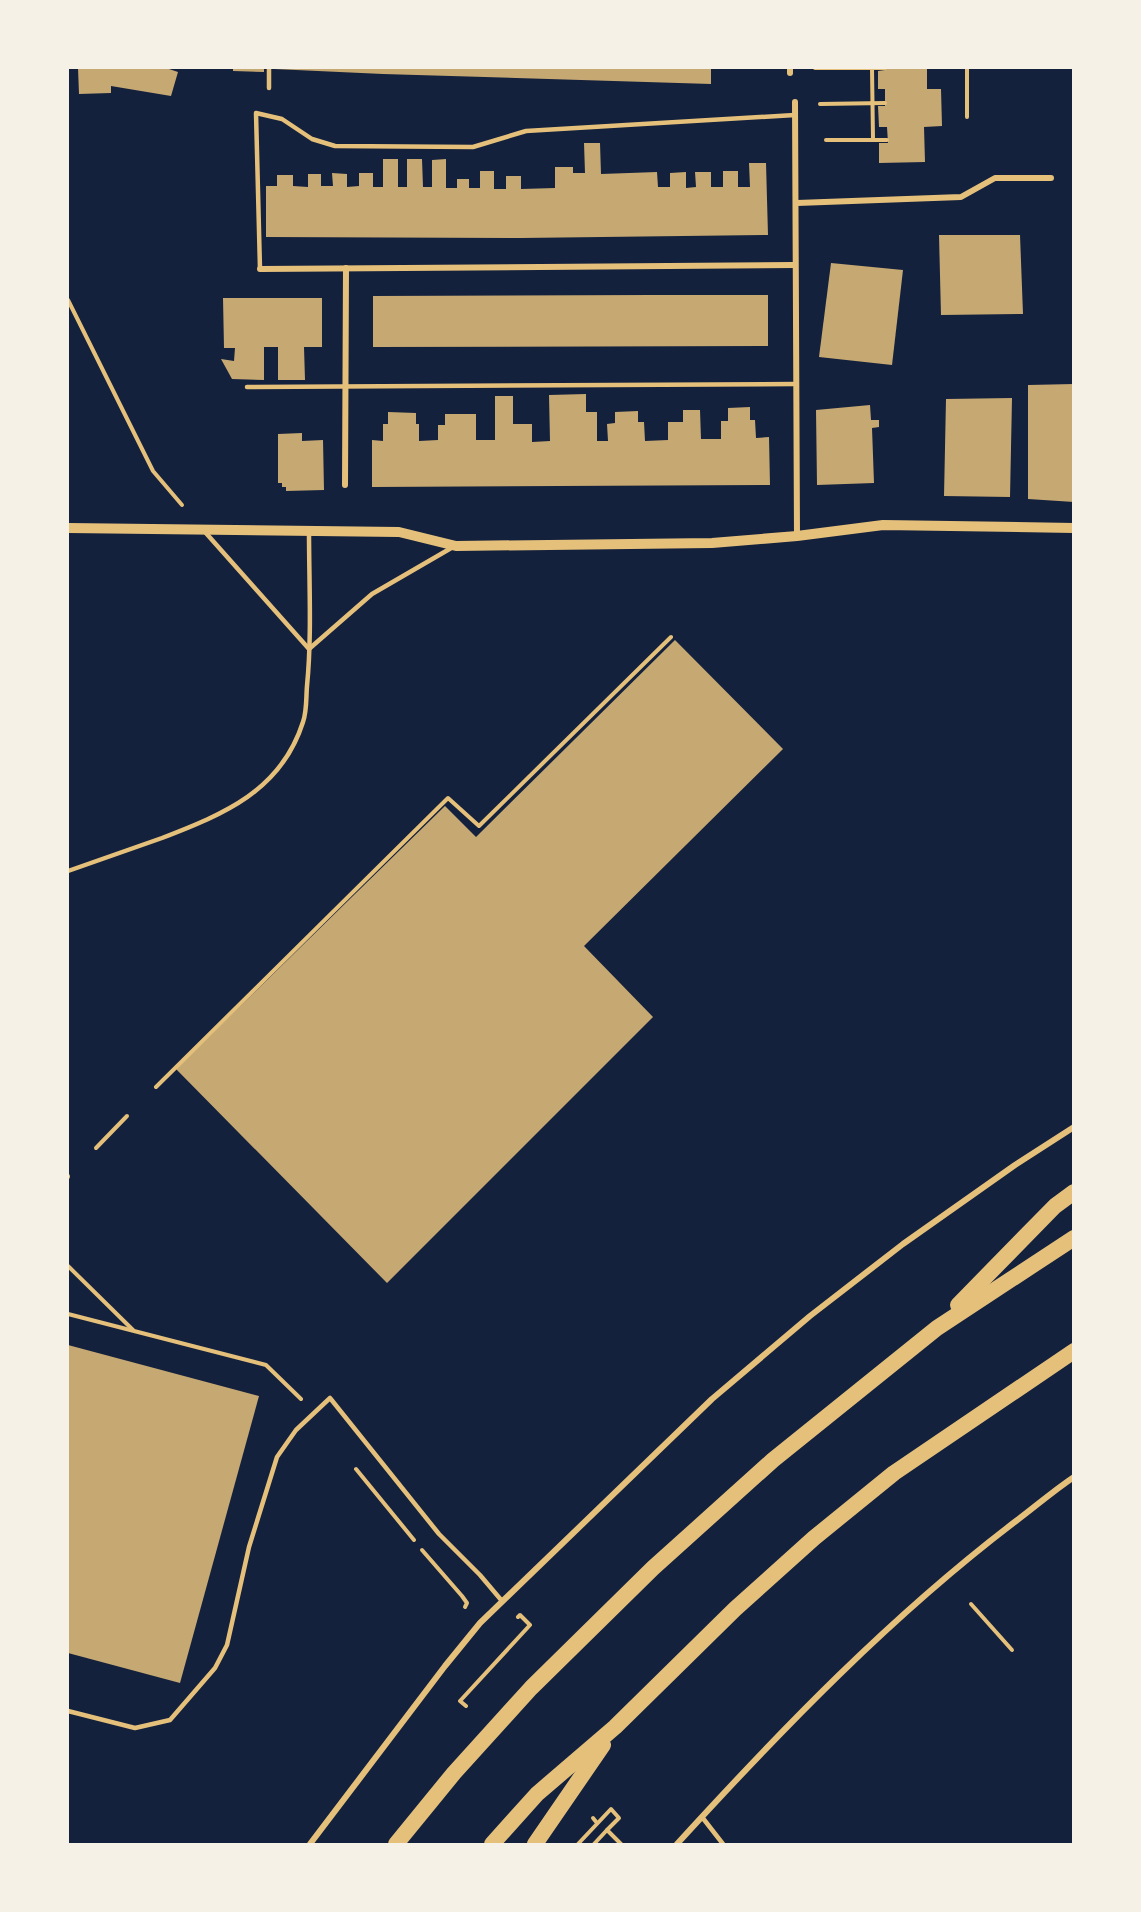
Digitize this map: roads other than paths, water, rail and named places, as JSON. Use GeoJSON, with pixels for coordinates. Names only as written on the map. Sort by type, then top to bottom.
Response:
{"type":"FeatureCollection","features":[{"type":"Feature","properties":{"kind":"highway"},"geometry":{"type":"LineString","coordinates":[[937,1328],[1054,1206],[1074,1192]]}},
{"type":"Feature","properties":{"kind":"highway"},"geometry":{"type":"LineString","coordinates":[[396,1845],[454,1773],[531,1688],[653,1568],[773,1460],[937,1328],[1074,1238]]}},
{"type":"Feature","properties":{"kind":"highway"},"geometry":{"type":"LineString","coordinates":[[492,1845],[537,1794],[615,1727],[735,1609],[814,1538],[894,1473],[1074,1351]]}},
{"type":"Feature","properties":{"kind":"highway"},"geometry":{"type":"LineString","coordinates":[[535,1845],[615,1727]]}},
{"type":"Feature","properties":{"kind":"street"},"geometry":{"type":"LineString","coordinates":[[795,102],[797,536]]}},
{"type":"Feature","properties":{"kind":"street"},"geometry":{"type":"LineString","coordinates":[[797,203],[961,197],[995,178],[1051,178]]}},
{"type":"Feature","properties":{"kind":"street"},"geometry":{"type":"LineString","coordinates":[[260,269],[794,265]]}},
{"type":"Feature","properties":{"kind":"street"},"geometry":{"type":"LineString","coordinates":[[345,268],[345,485]]}},
{"type":"Feature","properties":{"kind":"street"},"geometry":{"type":"LineString","coordinates":[[68,528],[399,532],[456,546],[712,543],[797,536],[882,525],[1074,528]]}},
{"type":"Feature","properties":{"kind":"street"},"geometry":{"type":"LineString","coordinates":[[310,1845],[480,1623],[712,1399],[810,1316],[903,1244],[1015,1165],[1074,1127]]}},
{"type":"Feature","properties":{"kind":"street"},"geometry":{"type":"LineString","coordinates":[[677,1845],[816,1696],[907,1610],[962,1562],[1074,1477]]}},
{"type":"Feature","properties":{"kind":"lane"},"geometry":{"type":"LineString","coordinates":[[269,88],[270,68]]}},
{"type":"Feature","properties":{"kind":"lane"},"geometry":{"type":"LineString","coordinates":[[260,269],[256,113],[282,120],[312,139],[335,146],[473,147],[526,130],[795,115]]}},
{"type":"Feature","properties":{"kind":"lane"},"geometry":{"type":"LineString","coordinates":[[248,387],[795,384]]}},
{"type":"Feature","properties":{"kind":"lane"},"geometry":{"type":"LineString","coordinates":[[202,530],[309,649]]}},
{"type":"Feature","properties":{"kind":"lane"},"geometry":{"type":"LineString","coordinates":[[68,871],[206,822],[254,795],[279,769],[304,720],[309,649],[309,531]]}},
{"type":"Feature","properties":{"kind":"lane"},"geometry":{"type":"LineString","coordinates":[[309,649],[372,594],[456,546]]}},
{"type":"Feature","properties":{"kind":"lane"},"geometry":{"type":"LineString","coordinates":[[68,1711],[135,1728],[170,1720],[215,1668],[227,1645],[249,1547],[277,1457],[296,1430],[330,1398],[440,1534],[502,1601]]}},
{"type":"Feature","properties":{"kind":"lane"},"geometry":{"type":"LineString","coordinates":[[702,1817],[723,1845]]}}]}
